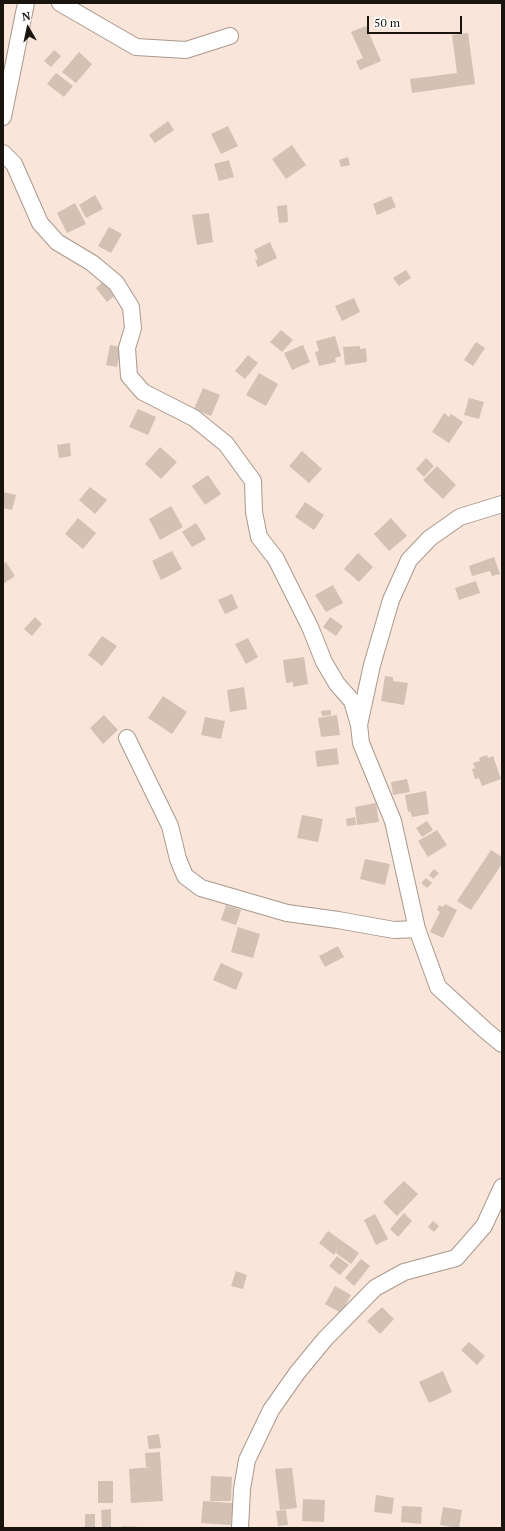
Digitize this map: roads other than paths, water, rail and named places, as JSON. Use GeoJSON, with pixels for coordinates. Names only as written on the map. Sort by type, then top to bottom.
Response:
{"type":"FeatureCollection","features":[{"type":"Feature","properties":{"kind":"street"},"geometry":{"type":"LineString","coordinates":[[3,117],[26,3]]}},
{"type":"Feature","properties":{"kind":"street"},"geometry":{"type":"LineString","coordinates":[[60,3],[136,47],[186,50],[230,36]]}},
{"type":"Feature","properties":{"kind":"street"},"geometry":{"type":"LineString","coordinates":[[3,153],[14,164],[40,223],[57,242],[92,263],[116,283],[131,307],[133,328],[127,348],[129,376],[143,392],[194,418],[226,444],[253,481],[254,512],[259,537],[276,559],[310,627],[324,662],[337,684],[352,701],[359,725],[361,743],[393,821],[417,929],[438,987],[502,1044]]}},
{"type":"Feature","properties":{"kind":"street"},"geometry":{"type":"LineString","coordinates":[[359,725],[372,665],[391,600],[409,560],[430,538],[460,517],[502,504]]}},
{"type":"Feature","properties":{"kind":"street"},"geometry":{"type":"LineString","coordinates":[[127,738],[170,826],[178,859],[185,876],[202,888],[287,913],[394,930],[417,929]]}},
{"type":"Feature","properties":{"kind":"street"},"geometry":{"type":"LineString","coordinates":[[240,1528],[242,1489],[247,1460],[271,1410],[297,1373],[325,1339],[374,1288],[404,1272],[456,1258],[484,1226],[502,1187]]}}]}
